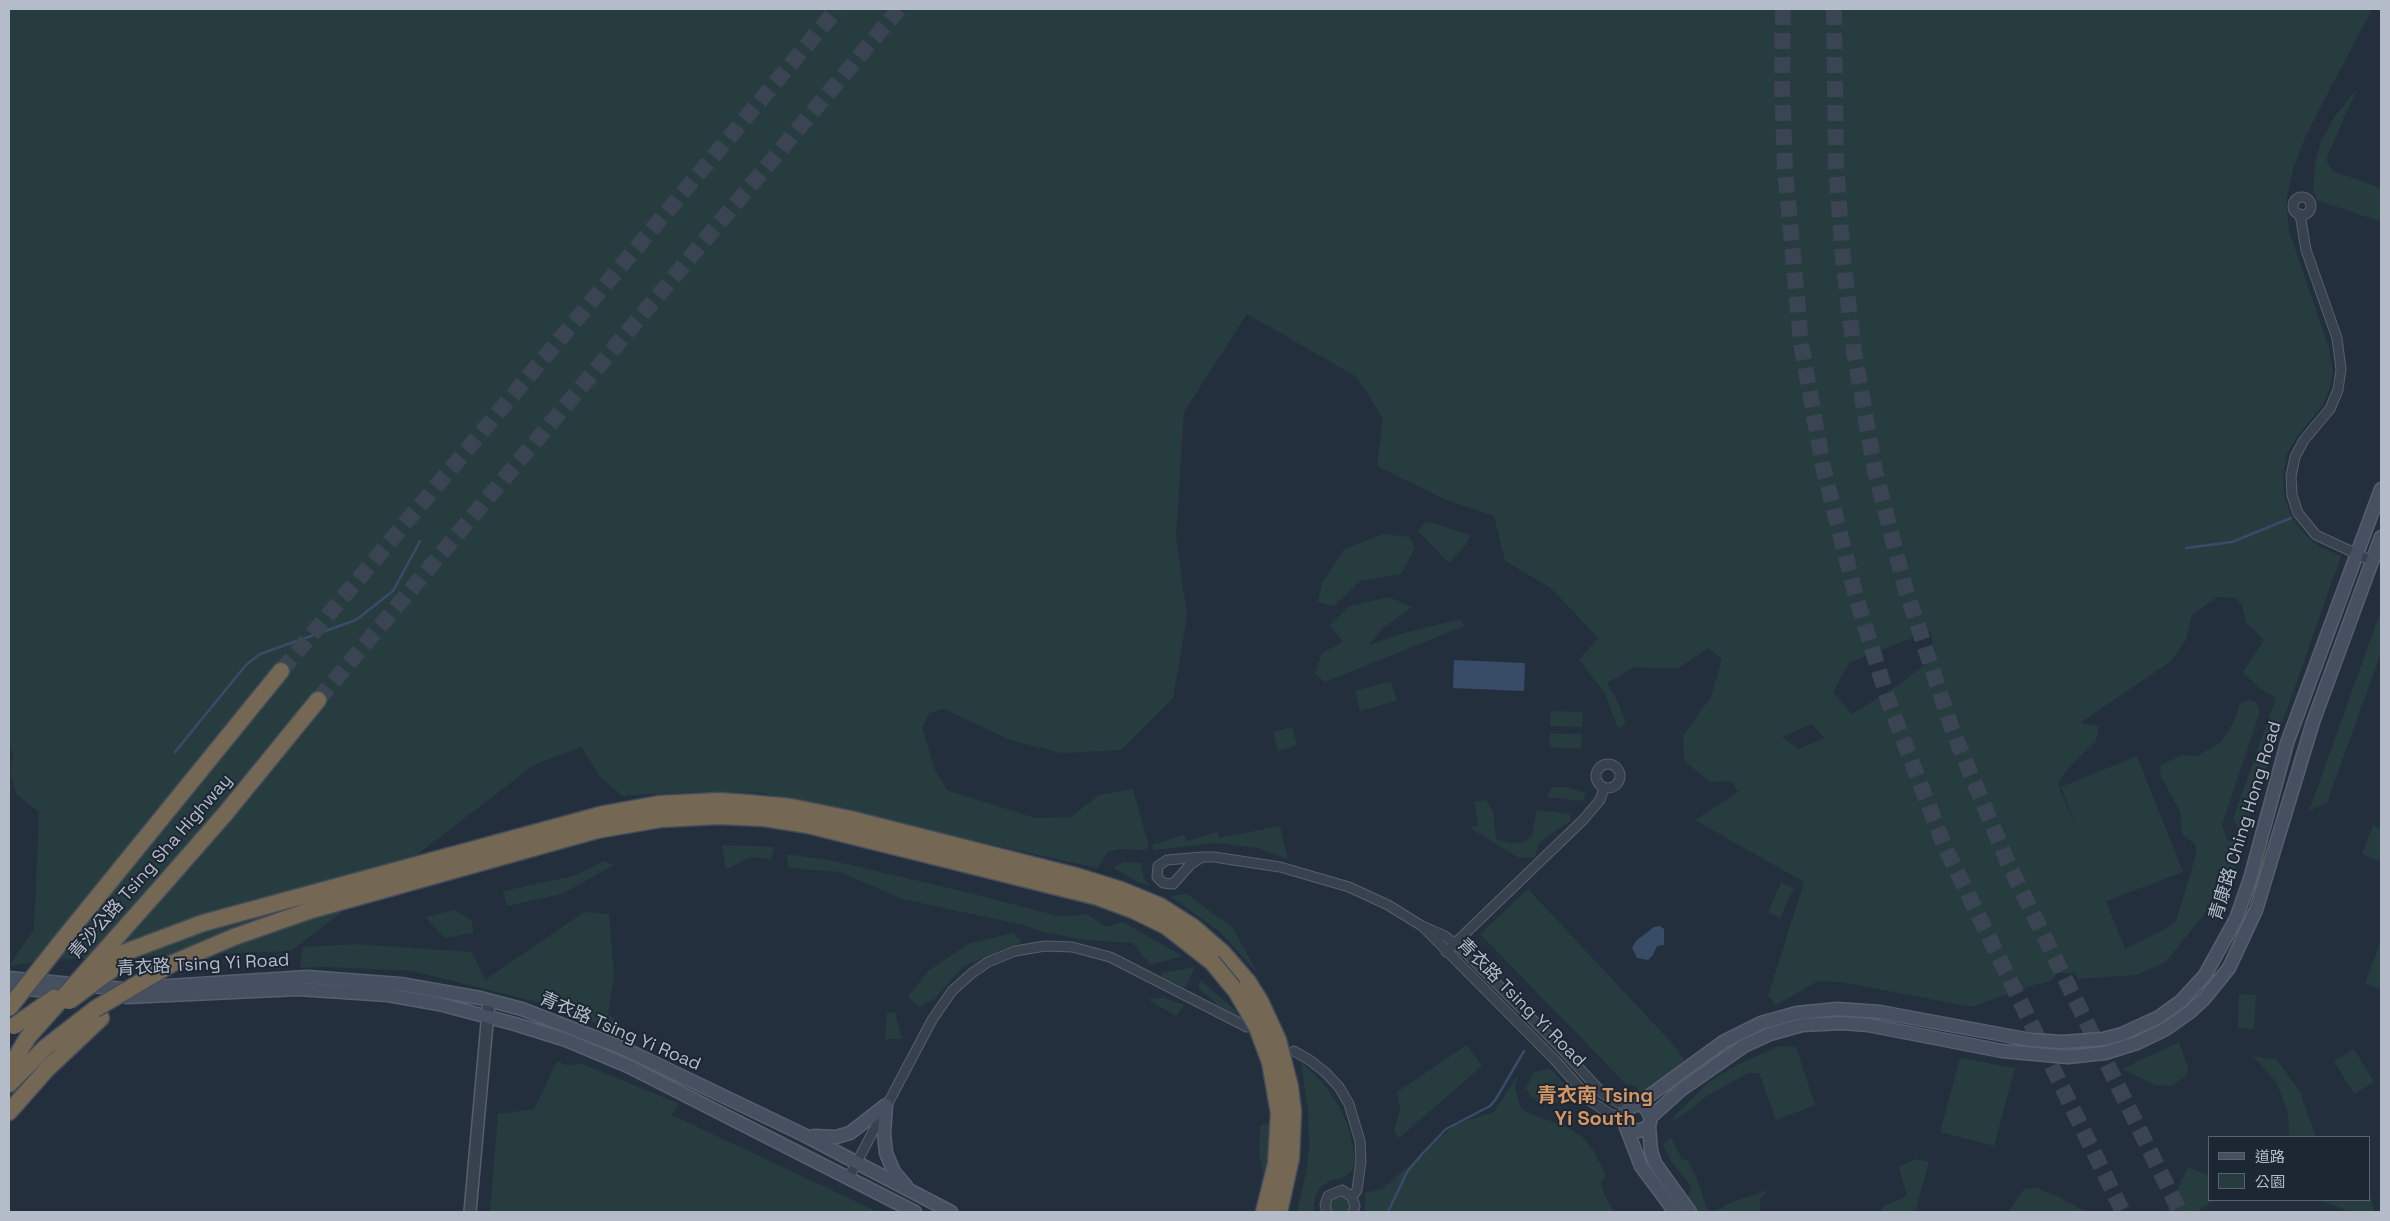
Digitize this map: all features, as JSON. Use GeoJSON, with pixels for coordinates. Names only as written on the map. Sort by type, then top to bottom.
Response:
{"type":"FeatureCollection","features":[{"type":"Feature","properties":{"kind":"highway","name":"青沙公路 Tsing Sha Highway"},"geometry":{"type":"LineString","coordinates":[[9,1008],[281,671]]}},
{"type":"Feature","properties":{"kind":"highway","name":"青沙公路 Tsing Sha Highway"},"geometry":{"type":"LineString","coordinates":[[9,1057],[225,814],[318,700]]}},
{"type":"Feature","properties":{"kind":"highway"},"geometry":{"type":"LineString","coordinates":[[9,1084],[46,1047],[82,1018],[173,963],[243,934],[482,854],[569,822],[632,808],[690,802],[748,802],[815,812],[1101,883],[1141,898],[1193,926],[1223,953],[1248,982],[1260,1001],[1278,1040],[1287,1071],[1286,1113],[1291,1158],[1279,1212]]}},
{"type":"Feature","properties":{"kind":"highway"},"geometry":{"type":"LineString","coordinates":[[9,1030],[111,960],[203,923],[482,854],[633,823],[688,817],[764,818],[841,832],[1090,894],[1134,910],[1181,936],[1212,962],[1244,1003],[1257,1027],[1286,1113],[1264,1212]]}},
{"type":"Feature","properties":{"kind":"highway"},"geometry":{"type":"LineString","coordinates":[[9,1049],[113,968],[179,932]]}},
{"type":"Feature","properties":{"kind":"highway"},"geometry":{"type":"LineString","coordinates":[[9,1112],[41,1075],[91,1027],[173,963]]}},
{"type":"Feature","properties":{"kind":"highway"},"geometry":{"type":"LineString","coordinates":[[9,1068],[28,1037]]}},
{"type":"Feature","properties":{"kind":"main road","name":"青康路 Ching Hong Road"},"geometry":{"type":"LineString","coordinates":[[1635,1105],[1723,1042],[1761,1023],[1797,1013],[1837,1009],[1880,1012],[2031,1040],[2062,1042],[2102,1039],[2122,1034],[2158,1017],[2181,1001],[2205,975],[2236,919],[2250,879],[2287,743],[2381,489]]}},
{"type":"Feature","properties":{"kind":"main road","name":"青康路 Ching Hong Road"},"geometry":{"type":"LineString","coordinates":[[1650,1121],[1682,1088],[1744,1046],[1770,1034],[1802,1025],[1868,1024],[2002,1051],[2068,1057],[2105,1053],[2137,1043],[2166,1029],[2190,1012],[2204,999],[2229,968],[2256,910],[2303,753],[2381,537]]}},
{"type":"Feature","properties":{"kind":"main road","name":"青衣路 Tsing Yi Road"},"geometry":{"type":"LineString","coordinates":[[9,978],[123,990],[308,977],[341,978],[400,984],[489,1001],[522,1010],[624,1049],[804,1135],[951,1212]]}},
{"type":"Feature","properties":{"kind":"main road","name":"青衣路 Tsing Yi Road"},"geometry":{"type":"LineString","coordinates":[[9,988],[134,997],[298,989],[388,995],[440,1004],[566,1040],[628,1066],[915,1212]]}},
{"type":"Feature","properties":{"kind":"main road"},"geometry":{"type":"LineString","coordinates":[[804,1135],[828,1138],[844,1135],[856,1129],[886,1105]]}},
{"type":"Feature","properties":{"kind":"main road"},"geometry":{"type":"LineString","coordinates":[[886,1105],[884,1143],[888,1160],[894,1172],[912,1192]]}},
{"type":"Feature","properties":{"kind":"main road"},"geometry":{"type":"LineString","coordinates":[[1675,1212],[1641,1166],[1626,1123],[1625,1113],[1635,1105],[1645,1107],[1650,1121],[1651,1151],[1655,1162],[1690,1212]]}},
{"type":"Feature","properties":{"kind":"main road"},"geometry":{"type":"LineString","coordinates":[[1626,1123],[1640,1132],[1650,1121]]}},
{"type":"Feature","properties":{"kind":"street"},"geometry":{"type":"LineString","coordinates":[[2300,214],[2306,250],[2337,338],[2341,369],[2338,390],[2330,409],[2304,440],[2295,457],[2291,476],[2292,495],[2298,513],[2316,535],[2372,561]]}},
{"type":"Feature","properties":{"kind":"street"},"geometry":{"type":"LineString","coordinates":[[1446,952],[1583,820],[1600,800],[1604,788]]}},
{"type":"Feature","properties":{"kind":"street","name":"青衣路 Tsing Yi Road"},"geometry":{"type":"LineString","coordinates":[[1202,857],[1190,865],[1173,884],[1163,884],[1157,877],[1157,868],[1163,861],[1202,857],[1260,863],[1329,880],[1388,905],[1422,926],[1445,936],[1456,943],[1559,1046],[1602,1093],[1619,1103],[1635,1105]]}},
{"type":"Feature","properties":{"kind":"street","name":"青衣路 Tsing Yi Road"},"geometry":{"type":"LineString","coordinates":[[1422,926],[1501,1005],[1592,1102],[1626,1123]]}},
{"type":"Feature","properties":{"kind":"street"},"geometry":{"type":"LineString","coordinates":[[849,1178],[932,1020],[952,991],[988,962],[1015,951],[1045,946],[1072,947],[1110,957],[1246,1027]]}},
{"type":"Feature","properties":{"kind":"street"},"geometry":{"type":"LineString","coordinates":[[470,1212],[489,1001]]}},
{"type":"Feature","properties":{"kind":"street"},"geometry":{"type":"LineString","coordinates":[[1294,1051],[1326,1073],[1339,1087],[1349,1104],[1360,1141],[1361,1161],[1357,1190],[1352,1197]]}},
{"type":"Feature","properties":{"kind":"street"},"geometry":{"type":"LineString","coordinates":[[1326,1212],[1326,1200],[1332,1193],[1342,1190],[1352,1197],[1355,1202],[1353,1212]]}},
{"type":"Feature","properties":{"kind":"green space"},"geometry":{"type":"Polygon","coordinates":[[[9,9],[2372,9],[2306,135],[2293,170],[2286,202],[2289,231],[2329,348],[2333,371],[2330,387],[2323,405],[2298,435],[2287,454],[2283,475],[2284,497],[2292,517],[2304,534],[2320,547],[2341,556],[2243,834],[2233,819],[2276,698],[2262,690],[2243,672],[2264,640],[2246,623],[2242,606],[2236,598],[2217,597],[2192,615],[2186,640],[2170,662],[2080,723],[2099,726],[2096,741],[2067,769],[2058,784],[2078,833],[2061,787],[2137,756],[2183,872],[2106,901],[2125,949],[2163,930],[2176,921],[2196,855],[2196,845],[2182,834],[2180,812],[2160,775],[2161,765],[2182,755],[2197,756],[2221,742],[2233,723],[2240,704],[2248,700],[2256,702],[2260,712],[2222,825],[2227,839],[2242,847],[2230,881],[2166,962],[2136,975],[2078,979],[2075,973],[2057,973],[2051,981],[1971,1007],[1841,982],[1818,981],[1776,1005],[1768,996],[1804,882],[1695,820],[1738,792],[1731,781],[1710,782],[1684,761],[1683,736],[1711,697],[1722,659],[1708,648],[1677,669],[1635,667],[1607,683],[1618,702],[1626,724],[1618,729],[1604,692],[1579,660],[1598,638],[1551,588],[1505,561],[1494,516],[1446,500],[1377,466],[1383,419],[1357,377],[1247,314],[1184,412],[1176,536],[1187,617],[1173,698],[1121,750],[1061,753],[1010,740],[944,709],[929,713],[922,727],[935,770],[947,790],[1035,818],[1071,817],[1099,795],[1133,789],[1149,847],[1145,850],[1119,849],[1108,852],[1097,868],[761,793],[696,792],[622,796],[601,778],[581,747],[534,765],[291,951],[46,960],[9,966],[34,929],[39,812],[17,795],[10,773],[13,754],[9,745],[9,9]],[[1930,631],[1849,663],[1833,692],[1852,714],[1900,684],[1936,656],[1930,631]],[[1812,724],[1782,737],[1799,749],[1824,738],[1812,724]]]}},
{"type":"Feature","properties":{"kind":"green space"},"geometry":{"type":"Polygon","coordinates":[[[2357,89],[2327,157],[2327,162],[2333,171],[2381,188],[2381,222],[2317,200],[2313,190],[2315,163],[2321,141],[2335,116],[2357,89]]]}},
{"type":"Feature","properties":{"kind":"green space"},"geometry":{"type":"Polygon","coordinates":[[[1426,521],[1470,535],[1464,548],[1449,563],[1418,531],[1426,521]]]}},
{"type":"Feature","properties":{"kind":"green space"},"geometry":{"type":"Polygon","coordinates":[[[1383,534],[1410,537],[1415,548],[1401,574],[1360,581],[1334,606],[1318,602],[1322,583],[1344,549],[1383,534]]]}},
{"type":"Feature","properties":{"kind":"green space"},"geometry":{"type":"Polygon","coordinates":[[[1389,597],[1412,607],[1382,629],[1369,645],[1397,635],[1461,619],[1464,626],[1325,682],[1315,674],[1322,653],[1343,642],[1330,625],[1350,606],[1389,597]]]}},
{"type":"Feature","properties":{"kind":"green space"},"geometry":{"type":"Polygon","coordinates":[[[2381,610],[2381,653],[2327,803],[2309,811],[2381,610]]]}},
{"type":"Feature","properties":{"kind":"green space"},"geometry":{"type":"Polygon","coordinates":[[[1391,681],[1397,701],[1360,711],[1355,691],[1391,681]]]}},
{"type":"Feature","properties":{"kind":"green space"},"geometry":{"type":"Polygon","coordinates":[[[1551,711],[1583,712],[1582,727],[1550,726],[1551,711]]]}},
{"type":"Feature","properties":{"kind":"green space"},"geometry":{"type":"Polygon","coordinates":[[[1292,727],[1297,745],[1278,751],[1273,732],[1292,727]]]}},
{"type":"Feature","properties":{"kind":"green space"},"geometry":{"type":"Polygon","coordinates":[[[1550,733],[1582,734],[1581,749],[1549,747],[1550,733]]]}},
{"type":"Feature","properties":{"kind":"green space"},"geometry":{"type":"Polygon","coordinates":[[[1552,787],[1566,787],[1586,793],[1583,801],[1547,797],[1552,787]]]}},
{"type":"Feature","properties":{"kind":"green space"},"geometry":{"type":"Polygon","coordinates":[[[1486,800],[1493,811],[1496,839],[1510,843],[1525,842],[1532,835],[1537,810],[1570,814],[1570,821],[1539,843],[1535,857],[1519,858],[1470,828],[1478,825],[1474,802],[1486,800]]]}},
{"type":"Feature","properties":{"kind":"green space"},"geometry":{"type":"Polygon","coordinates":[[[2373,825],[2381,829],[2381,862],[2362,854],[2373,825]]]}},
{"type":"Feature","properties":{"kind":"green space"},"geometry":{"type":"Polygon","coordinates":[[[1280,826],[1288,859],[1258,848],[1215,843],[1154,850],[1152,845],[1184,835],[1187,841],[1217,832],[1219,838],[1280,826]]]}},
{"type":"Feature","properties":{"kind":"green space"},"geometry":{"type":"Polygon","coordinates":[[[722,845],[774,847],[771,859],[750,857],[726,870],[722,845]]]}},
{"type":"Feature","properties":{"kind":"green space"},"geometry":{"type":"Polygon","coordinates":[[[786,854],[829,860],[1062,917],[1087,914],[1106,927],[1123,922],[1182,956],[1150,965],[1133,943],[1084,940],[902,899],[840,872],[789,868],[786,854]]]}},
{"type":"Feature","properties":{"kind":"green space"},"geometry":{"type":"Polygon","coordinates":[[[604,861],[614,865],[562,894],[507,906],[503,891],[574,876],[604,861]]]}},
{"type":"Feature","properties":{"kind":"green space"},"geometry":{"type":"Polygon","coordinates":[[[1124,862],[1141,863],[1144,879],[1151,886],[1137,882],[1113,867],[1124,862]]]}},
{"type":"Feature","properties":{"kind":"green space"},"geometry":{"type":"Polygon","coordinates":[[[1781,882],[1794,888],[1780,918],[1768,912],[1781,882]]]}},
{"type":"Feature","properties":{"kind":"green space"},"geometry":{"type":"Polygon","coordinates":[[[1528,889],[1671,1042],[1686,1062],[1641,1096],[1636,1086],[1626,1084],[1480,934],[1528,889]]]}},
{"type":"Feature","properties":{"kind":"green space"},"geometry":{"type":"Polygon","coordinates":[[[1187,894],[1233,928],[1258,974],[1220,932],[1170,896],[1187,894]]]}},
{"type":"Feature","properties":{"kind":"green space"},"geometry":{"type":"Polygon","coordinates":[[[455,910],[471,920],[474,933],[445,938],[425,917],[455,910]]]}},
{"type":"Feature","properties":{"kind":"green space"},"geometry":{"type":"Polygon","coordinates":[[[584,912],[609,914],[614,976],[608,1014],[625,1029],[625,1040],[594,1022],[550,1005],[413,971],[325,967],[300,968],[303,947],[357,944],[472,952],[485,980],[584,912]]]}},
{"type":"Feature","properties":{"kind":"green space"},"geometry":{"type":"Polygon","coordinates":[[[1013,933],[1022,942],[964,966],[934,999],[920,1007],[908,997],[928,971],[968,944],[1013,933]]]}},
{"type":"Feature","properties":{"kind":"green space"},"geometry":{"type":"Polygon","coordinates":[[[2381,941],[2381,990],[2365,983],[2381,941]]]}},
{"type":"Feature","properties":{"kind":"green space"},"geometry":{"type":"Polygon","coordinates":[[[1195,967],[1185,988],[1161,977],[1162,973],[1195,967]]]}},
{"type":"Feature","properties":{"kind":"green space"},"geometry":{"type":"Polygon","coordinates":[[[1200,980],[1234,1009],[1240,1018],[1225,1011],[1198,988],[1200,980]]]}},
{"type":"Feature","properties":{"kind":"green space"},"geometry":{"type":"Polygon","coordinates":[[[2239,994],[2256,995],[2254,1029],[2238,1028],[2239,994]]]}},
{"type":"Feature","properties":{"kind":"green space"},"geometry":{"type":"Polygon","coordinates":[[[1164,998],[1185,1005],[1176,1016],[1147,999],[1164,998]]]}},
{"type":"Feature","properties":{"kind":"green space"},"geometry":{"type":"Polygon","coordinates":[[[895,1012],[902,1039],[885,1039],[887,1013],[895,1012]]]}},
{"type":"Feature","properties":{"kind":"green space"},"geometry":{"type":"Polygon","coordinates":[[[2179,1042],[2188,1068],[2187,1075],[2172,1086],[2155,1085],[2122,1069],[2179,1042]]]}},
{"type":"Feature","properties":{"kind":"green space"},"geometry":{"type":"Polygon","coordinates":[[[1467,1045],[1482,1066],[1399,1138],[1394,1132],[1400,1109],[1397,1092],[1467,1045]]]}},
{"type":"Feature","properties":{"kind":"green space"},"geometry":{"type":"Polygon","coordinates":[[[1779,1046],[1796,1047],[1815,1105],[1776,1120],[1759,1073],[1748,1073],[1707,1096],[1677,1119],[1670,1120],[1709,1082],[1737,1065],[1779,1046]]]}},
{"type":"Feature","properties":{"kind":"green space"},"geometry":{"type":"Polygon","coordinates":[[[2354,1049],[2374,1082],[2354,1094],[2334,1061],[2354,1049]]]}},
{"type":"Feature","properties":{"kind":"green space"},"geometry":{"type":"Polygon","coordinates":[[[2253,1056],[2277,1060],[2300,1092],[2316,1136],[2289,1136],[2288,1112],[2276,1082],[2253,1056]]]}},
{"type":"Feature","properties":{"kind":"green space"},"geometry":{"type":"Polygon","coordinates":[[[1960,1058],[2015,1068],[1994,1146],[1940,1132],[1960,1058]]]}},
{"type":"Feature","properties":{"kind":"green space"},"geometry":{"type":"Polygon","coordinates":[[[557,1061],[566,1065],[582,1064],[678,1103],[672,1115],[878,1212],[490,1212],[498,1114],[534,1109],[557,1061]]]}},
{"type":"Feature","properties":{"kind":"green space"},"geometry":{"type":"Polygon","coordinates":[[[1301,1062],[1323,1083],[1339,1106],[1349,1129],[1354,1152],[1355,1164],[1352,1171],[1341,1179],[1332,1180],[1320,1187],[1314,1199],[1314,1212],[1297,1212],[1307,1169],[1309,1146],[1308,1111],[1301,1062]]]}},
{"type":"Feature","properties":{"kind":"green space"},"geometry":{"type":"Polygon","coordinates":[[[1550,1068],[1574,1095],[1563,1103],[1538,1102],[1531,1097],[1526,1088],[1533,1073],[1550,1068]]]}},
{"type":"Feature","properties":{"kind":"green space"},"geometry":{"type":"Polygon","coordinates":[[[1518,1075],[1515,1087],[1520,1107],[1526,1112],[1567,1127],[1582,1137],[1594,1151],[1606,1176],[1601,1183],[1604,1194],[1614,1212],[1365,1212],[1365,1193],[1382,1189],[1456,1124],[1494,1112],[1518,1075]]]}},
{"type":"Feature","properties":{"kind":"green space"},"geometry":{"type":"Polygon","coordinates":[[[1274,1121],[1272,1153],[1265,1183],[1259,1154],[1260,1126],[1274,1121]]]}},
{"type":"Feature","properties":{"kind":"green space"},"geometry":{"type":"Polygon","coordinates":[[[1671,1138],[1682,1159],[1687,1160],[1695,1174],[1707,1209],[1714,1212],[1698,1212],[1687,1199],[1691,1186],[1671,1161],[1663,1144],[1671,1138]]]}},
{"type":"Feature","properties":{"kind":"green space"},"geometry":{"type":"Polygon","coordinates":[[[1916,1159],[1929,1162],[1915,1212],[1883,1212],[1882,1207],[1907,1196],[1899,1167],[1916,1159]]]}},
{"type":"Feature","properties":{"kind":"green space"},"geometry":{"type":"Polygon","coordinates":[[[2188,1167],[2208,1176],[2208,1201],[2213,1201],[2196,1212],[2167,1212],[2188,1167]]]}},
{"type":"Feature","properties":{"kind":"green space"},"geometry":{"type":"Polygon","coordinates":[[[2037,1188],[2059,1197],[2086,1212],[2008,1212],[2024,1189],[2037,1188]]]}},
{"type":"Feature","properties":{"kind":"green space"},"geometry":{"type":"Polygon","coordinates":[[[1768,1190],[1760,1199],[1760,1212],[1714,1212],[1732,1202],[1768,1190]]]}},
{"type":"Feature","properties":{"kind":"green space"},"geometry":{"type":"Polygon","coordinates":[[[1335,1195],[1343,1195],[1349,1199],[1350,1207],[1348,1212],[1331,1212],[1329,1204],[1335,1195]]]}},
{"type":"Feature","properties":{"kind":"green space"},"geometry":{"type":"Polygon","coordinates":[[[2370,1197],[2372,1199],[2374,1212],[2350,1212],[2322,1201],[2370,1201],[2370,1197]]]}},
{"type":"Feature","properties":{"kind":"water"},"geometry":{"type":"Polygon","coordinates":[[[1454,660],[1525,663],[1524,691],[1453,688],[1454,660]]]}},
{"type":"Feature","properties":{"kind":"water"},"geometry":{"type":"Polygon","coordinates":[[[1660,926],[1664,929],[1664,945],[1657,946],[1653,955],[1648,960],[1637,958],[1632,948],[1636,941],[1654,927],[1660,926]]]}},
{"type":"Feature","properties":{"kind":"waterway"},"geometry":{"type":"LineString","coordinates":[[2186,548],[2232,542],[2291,518]]}},
{"type":"Feature","properties":{"kind":"waterway"},"geometry":{"type":"LineString","coordinates":[[175,752],[246,665],[260,654],[356,620],[393,591],[420,541]]}},
{"type":"Feature","properties":{"kind":"waterway"},"geometry":{"type":"LineString","coordinates":[[1388,1212],[1407,1172],[1422,1154],[1446,1129],[1490,1106],[1524,1051]]}},
{"type":"Feature","properties":{"kind":"tunnel"},"geometry":{"type":"LineString","coordinates":[[281,671],[837,9]]}},
{"type":"Feature","properties":{"kind":"tunnel"},"geometry":{"type":"LineString","coordinates":[[318,700],[899,9]]}},
{"type":"Feature","properties":{"kind":"tunnel"},"geometry":{"type":"LineString","coordinates":[[1783,9],[1782,85],[1785,168],[1801,343],[1824,471],[1857,600],[1889,703],[1944,845],[2123,1212]]}},
{"type":"Feature","properties":{"kind":"tunnel"},"geometry":{"type":"LineString","coordinates":[[1834,9],[1836,165],[1843,259],[1854,351],[1875,471],[1905,587],[1952,729],[2008,863],[2180,1212]]}},
{"type":"Feature","properties":{"kind":"district","name":"青衣南 Tsing Yi South"},"geometry":{"type":"Point","coordinates":[1595,1108]}}]}
